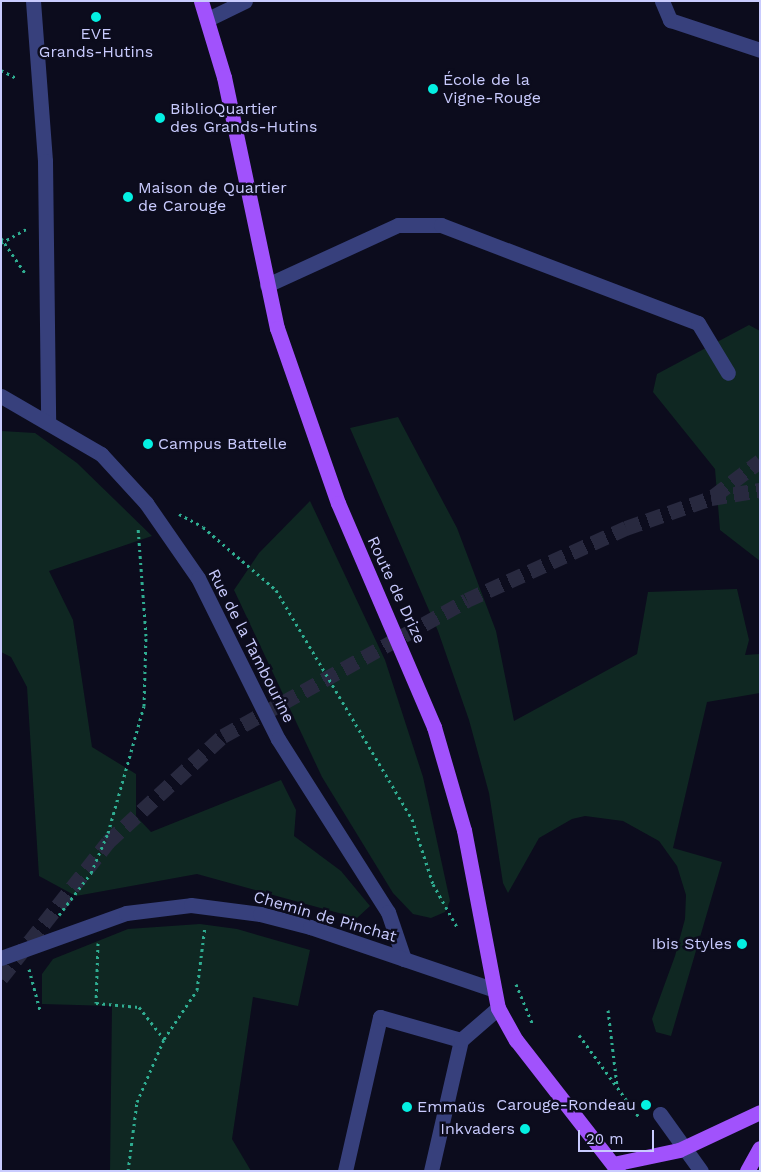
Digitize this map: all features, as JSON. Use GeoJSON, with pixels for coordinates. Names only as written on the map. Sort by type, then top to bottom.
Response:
{"type":"FeatureCollection","features":[{"type":"Feature","properties":{"kind":"main road","name":"Route de Drize"},"geometry":{"type":"LineString","coordinates":[[201,1],[208,19],[266,285],[323,463],[434,727],[464,830],[492,989],[498,1008],[516,1040],[615,1168]]}},
{"type":"Feature","properties":{"kind":"main road"},"geometry":{"type":"LineString","coordinates":[[615,1168],[684,1147],[760,1112]]}},
{"type":"Feature","properties":{"kind":"main road"},"geometry":{"type":"LineString","coordinates":[[748,1170],[760,1148]]}},
{"type":"Feature","properties":{"kind":"street"},"geometry":{"type":"LineString","coordinates":[[33,1],[45,161],[48,420]]}},
{"type":"Feature","properties":{"kind":"street"},"geometry":{"type":"LineString","coordinates":[[208,19],[246,1]]}},
{"type":"Feature","properties":{"kind":"street"},"geometry":{"type":"LineString","coordinates":[[662,1],[670,20],[760,50]]}},
{"type":"Feature","properties":{"kind":"street"},"geometry":{"type":"LineString","coordinates":[[266,285],[398,225],[441,226],[698,323],[728,373]]}},
{"type":"Feature","properties":{"kind":"street","name":"Rue de la Tambourine"},"geometry":{"type":"LineString","coordinates":[[4,399],[48,420],[101,454],[146,503],[198,578],[278,739],[388,912],[404,959]]}},
{"type":"Feature","properties":{"kind":"street","name":"Chemin de Pinchat"},"geometry":{"type":"LineString","coordinates":[[1,958],[126,913],[191,905],[260,914],[492,989]]}},
{"type":"Feature","properties":{"kind":"street"},"geometry":{"type":"LineString","coordinates":[[431,1171],[461,1040],[498,1008]]}},
{"type":"Feature","properties":{"kind":"street"},"geometry":{"type":"LineString","coordinates":[[346,1171],[380,1017],[461,1040]]}},
{"type":"Feature","properties":{"kind":"street"},"geometry":{"type":"LineString","coordinates":[[660,1114],[701,1171]]}},
{"type":"Feature","properties":{"kind":"path"},"geometry":{"type":"LineString","coordinates":[[146,503],[203,527],[276,590],[412,819],[433,884],[457,927]]}},
{"type":"Feature","properties":{"kind":"path"},"geometry":{"type":"LineString","coordinates":[[59,915],[91,873],[108,833],[144,706],[146,636],[138,522]]}},
{"type":"Feature","properties":{"kind":"path"},"geometry":{"type":"LineString","coordinates":[[128,1171],[136,1102],[164,1039],[197,990],[205,921]]}},
{"type":"Feature","properties":{"kind":"path"},"geometry":{"type":"LineString","coordinates":[[98,937],[96,1003],[139,1007],[164,1039]]}},
{"type":"Feature","properties":{"kind":"path"},"geometry":{"type":"LineString","coordinates":[[28,964],[40,1010]]}},
{"type":"Feature","properties":{"kind":"path"},"geometry":{"type":"LineString","coordinates":[[514,980],[535,1035]]}},
{"type":"Feature","properties":{"kind":"path"},"geometry":{"type":"LineString","coordinates":[[608,1010],[617,1086]]}},
{"type":"Feature","properties":{"kind":"path"},"geometry":{"type":"LineString","coordinates":[[579,1035],[645,1125]]}},
{"type":"Feature","properties":{"kind":"green space"},"geometry":{"type":"Polygon","coordinates":[[[749,325],[760,331],[760,561],[720,530],[715,469],[653,392],[657,374],[749,325]]]}},
{"type":"Feature","properties":{"kind":"green space"},"geometry":{"type":"Polygon","coordinates":[[[398,417],[457,528],[496,631],[514,721],[637,654],[648,592],[737,589],[749,640],[745,655],[760,654],[760,693],[707,702],[673,848],[722,862],[671,1036],[656,1032],[652,1019],[675,956],[685,919],[686,895],[677,866],[659,841],[623,821],[585,816],[572,819],[539,838],[508,893],[503,883],[489,793],[469,720],[438,631],[350,428],[398,417]]]}},
{"type":"Feature","properties":{"kind":"green space"},"geometry":{"type":"Polygon","coordinates":[[[1,431],[35,433],[77,463],[152,536],[49,571],[73,620],[92,747],[136,774],[136,816],[151,832],[281,780],[296,810],[294,836],[341,871],[370,906],[357,918],[197,874],[76,896],[39,876],[27,687],[11,657],[1,652],[1,431]]]}},
{"type":"Feature","properties":{"kind":"green space"},"geometry":{"type":"Polygon","coordinates":[[[310,501],[385,660],[423,777],[450,901],[445,912],[431,918],[413,914],[393,893],[322,777],[234,590],[259,553],[310,501]]]}},
{"type":"Feature","properties":{"kind":"green space"},"geometry":{"type":"Polygon","coordinates":[[[200,924],[237,929],[310,950],[298,1006],[253,997],[232,1139],[251,1171],[110,1171],[112,1006],[42,1004],[42,974],[53,959],[128,929],[200,924]]]}},
{"type":"Feature","properties":{"kind":"tunnel"},"geometry":{"type":"LineString","coordinates":[[714,496],[760,461]]}},
{"type":"Feature","properties":{"kind":"tunnel"},"geometry":{"type":"LineString","coordinates":[[1,978],[108,842],[223,736],[467,600],[626,528],[711,498],[760,490]]}},
{"type":"Feature","properties":{"kind":"place","name":"EVE Grands-Hutins"},"geometry":{"type":"Point","coordinates":[96,17]}},
{"type":"Feature","properties":{"kind":"place","name":"École de la Vigne-Rouge"},"geometry":{"type":"Point","coordinates":[433,89]}},
{"type":"Feature","properties":{"kind":"place","name":"BiblioQuartier des Grands-Hutins"},"geometry":{"type":"Point","coordinates":[160,118]}},
{"type":"Feature","properties":{"kind":"place","name":"Maison de Quartier de Carouge"},"geometry":{"type":"Point","coordinates":[128,197]}},
{"type":"Feature","properties":{"kind":"place","name":"Campus Battelle"},"geometry":{"type":"Point","coordinates":[148,444]}},
{"type":"Feature","properties":{"kind":"place","name":"Ibis Styles"},"geometry":{"type":"Point","coordinates":[742,944]}},
{"type":"Feature","properties":{"kind":"place","name":"Carouge-Rondeau"},"geometry":{"type":"Point","coordinates":[646,1105]}},
{"type":"Feature","properties":{"kind":"place","name":"Emmaüs"},"geometry":{"type":"Point","coordinates":[407,1107]}},
{"type":"Feature","properties":{"kind":"place","name":"Inkvaders"},"geometry":{"type":"Point","coordinates":[525,1129]}}]}
